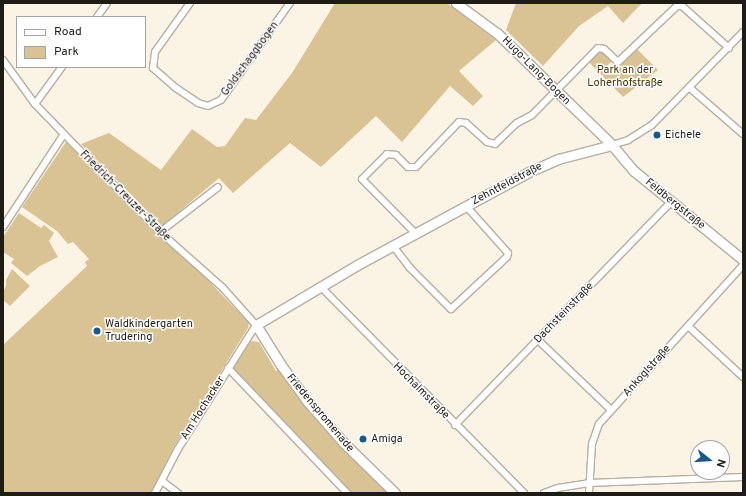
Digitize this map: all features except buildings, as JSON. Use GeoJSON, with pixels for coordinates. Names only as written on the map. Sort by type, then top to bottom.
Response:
{"type":"FeatureCollection","features":[{"type":"Feature","properties":{"kind":"street"},"geometry":{"type":"LineString","coordinates":[[98,16],[107,3]]}},
{"type":"Feature","properties":{"kind":"street","name":"Goldschaggbogen"},"geometry":{"type":"LineString","coordinates":[[190,3],[155,52],[153,68],[176,88],[198,103],[208,106],[220,100],[288,4]]}},
{"type":"Feature","properties":{"kind":"street","name":"Hugo-Lang-Bogen"},"geometry":{"type":"LineString","coordinates":[[456,3],[498,34],[612,145]]}},
{"type":"Feature","properties":{"kind":"street"},"geometry":{"type":"LineString","coordinates":[[416,234],[362,179],[390,153],[408,167],[416,167],[459,122],[466,123],[487,142],[494,144],[517,123],[532,115],[598,48],[604,49],[618,62],[679,4],[729,48]]}},
{"type":"Feature","properties":{"kind":"street","name":"Zehntfeldstraße"},"geometry":{"type":"LineString","coordinates":[[256,325],[393,246],[551,162],[628,140],[646,129],[690,88],[743,32]]}},
{"type":"Feature","properties":{"kind":"street","name":"Friedrich-Creuzer-Straße"},"geometry":{"type":"LineString","coordinates":[[3,60],[35,104],[160,232],[206,272],[256,325]]}},
{"type":"Feature","properties":{"kind":"street"},"geometry":{"type":"LineString","coordinates":[[35,104],[61,68]]}},
{"type":"Feature","properties":{"kind":"street"},"geometry":{"type":"LineString","coordinates":[[690,88],[743,134]]}},
{"type":"Feature","properties":{"kind":"street"},"geometry":{"type":"LineString","coordinates":[[3,227],[64,134]]}},
{"type":"Feature","properties":{"kind":"street","name":"Feldbergstraße"},"geometry":{"type":"LineString","coordinates":[[612,145],[629,166],[743,260]]}},
{"type":"Feature","properties":{"kind":"street"},"geometry":{"type":"LineString","coordinates":[[160,232],[218,186]]}},
{"type":"Feature","properties":{"kind":"street","name":"Dachsteinstraße"},"geometry":{"type":"LineString","coordinates":[[455,425],[672,201]]}},
{"type":"Feature","properties":{"kind":"street"},"geometry":{"type":"LineString","coordinates":[[393,246],[411,269],[451,309],[506,257],[508,253],[466,206]]}},
{"type":"Feature","properties":{"kind":"street","name":"Ankoglstraße"},"geometry":{"type":"LineString","coordinates":[[589,493],[592,444],[599,424],[743,265]]}},
{"type":"Feature","properties":{"kind":"street","name":"Hochalmstraße"},"geometry":{"type":"LineString","coordinates":[[321,287],[455,425],[524,493]]}},
{"type":"Feature","properties":{"kind":"street","name":"Am Hochacker"},"geometry":{"type":"LineString","coordinates":[[155,493],[178,449],[256,325]]}},
{"type":"Feature","properties":{"kind":"street","name":"Friedenspromenade"},"geometry":{"type":"LineString","coordinates":[[256,325],[281,365],[308,402],[343,442],[395,493]]}},
{"type":"Feature","properties":{"kind":"street"},"geometry":{"type":"LineString","coordinates":[[688,326],[743,377]]}},
{"type":"Feature","properties":{"kind":"street"},"geometry":{"type":"LineString","coordinates":[[538,340],[611,410]]}},
{"type":"Feature","properties":{"kind":"street"},"geometry":{"type":"LineString","coordinates":[[228,368],[347,493]]}},
{"type":"Feature","properties":{"kind":"street"},"geometry":{"type":"LineString","coordinates":[[544,493],[558,488],[589,483],[743,477]]}},
{"type":"Feature","properties":{"kind":"street"},"geometry":{"type":"LineString","coordinates":[[162,481],[178,493]]}},
{"type":"Feature","properties":{"kind":"green space"},"geometry":{"type":"Polygon","coordinates":[[[335,3],[447,3],[496,40],[459,71],[483,96],[473,106],[450,86],[402,142],[376,116],[321,167],[290,143],[233,193],[219,178],[162,226],[81,144],[109,133],[161,170],[192,129],[217,147],[225,146],[245,118],[256,120],[292,73],[335,3]]]}},
{"type":"Feature","properties":{"kind":"green space"},"geometry":{"type":"Polygon","coordinates":[[[516,3],[642,3],[623,23],[608,6],[579,26],[543,66],[506,30],[516,3]]]}},
{"type":"Feature","properties":{"kind":"green space","name":"Park an der Loherhofstraße"},"geometry":{"type":"Polygon","coordinates":[[[637,49],[658,70],[623,97],[588,61],[597,53],[602,52],[612,61],[607,66],[610,70],[637,49]]]}},
{"type":"Feature","properties":{"kind":"green space"},"geometry":{"type":"Polygon","coordinates":[[[66,142],[150,228],[202,274],[249,323],[248,328],[174,447],[151,493],[3,493],[3,345],[87,266],[85,262],[89,259],[73,242],[68,244],[57,231],[22,207],[66,142]]]}},
{"type":"Feature","properties":{"kind":"green space"},"geometry":{"type":"Polygon","coordinates":[[[19,213],[41,228],[44,225],[54,233],[49,241],[58,257],[40,266],[27,276],[11,263],[14,259],[3,252],[3,237],[19,213]]]}},
{"type":"Feature","properties":{"kind":"green space"},"geometry":{"type":"Polygon","coordinates":[[[12,269],[30,286],[10,306],[3,300],[3,292],[6,286],[6,280],[12,269]]]}},
{"type":"Feature","properties":{"kind":"green space"},"geometry":{"type":"Polygon","coordinates":[[[252,341],[259,342],[276,371],[278,370],[323,428],[389,493],[351,493],[233,369],[248,343],[252,341]]]}},
{"type":"Feature","properties":{"kind":"place","name":"Eichele"},"geometry":{"type":"Point","coordinates":[657,135]}},
{"type":"Feature","properties":{"kind":"place","name":"Waldkindergarten Trudering"},"geometry":{"type":"Point","coordinates":[97,331]}},
{"type":"Feature","properties":{"kind":"place","name":"Amiga"},"geometry":{"type":"Point","coordinates":[363,439]}}]}
